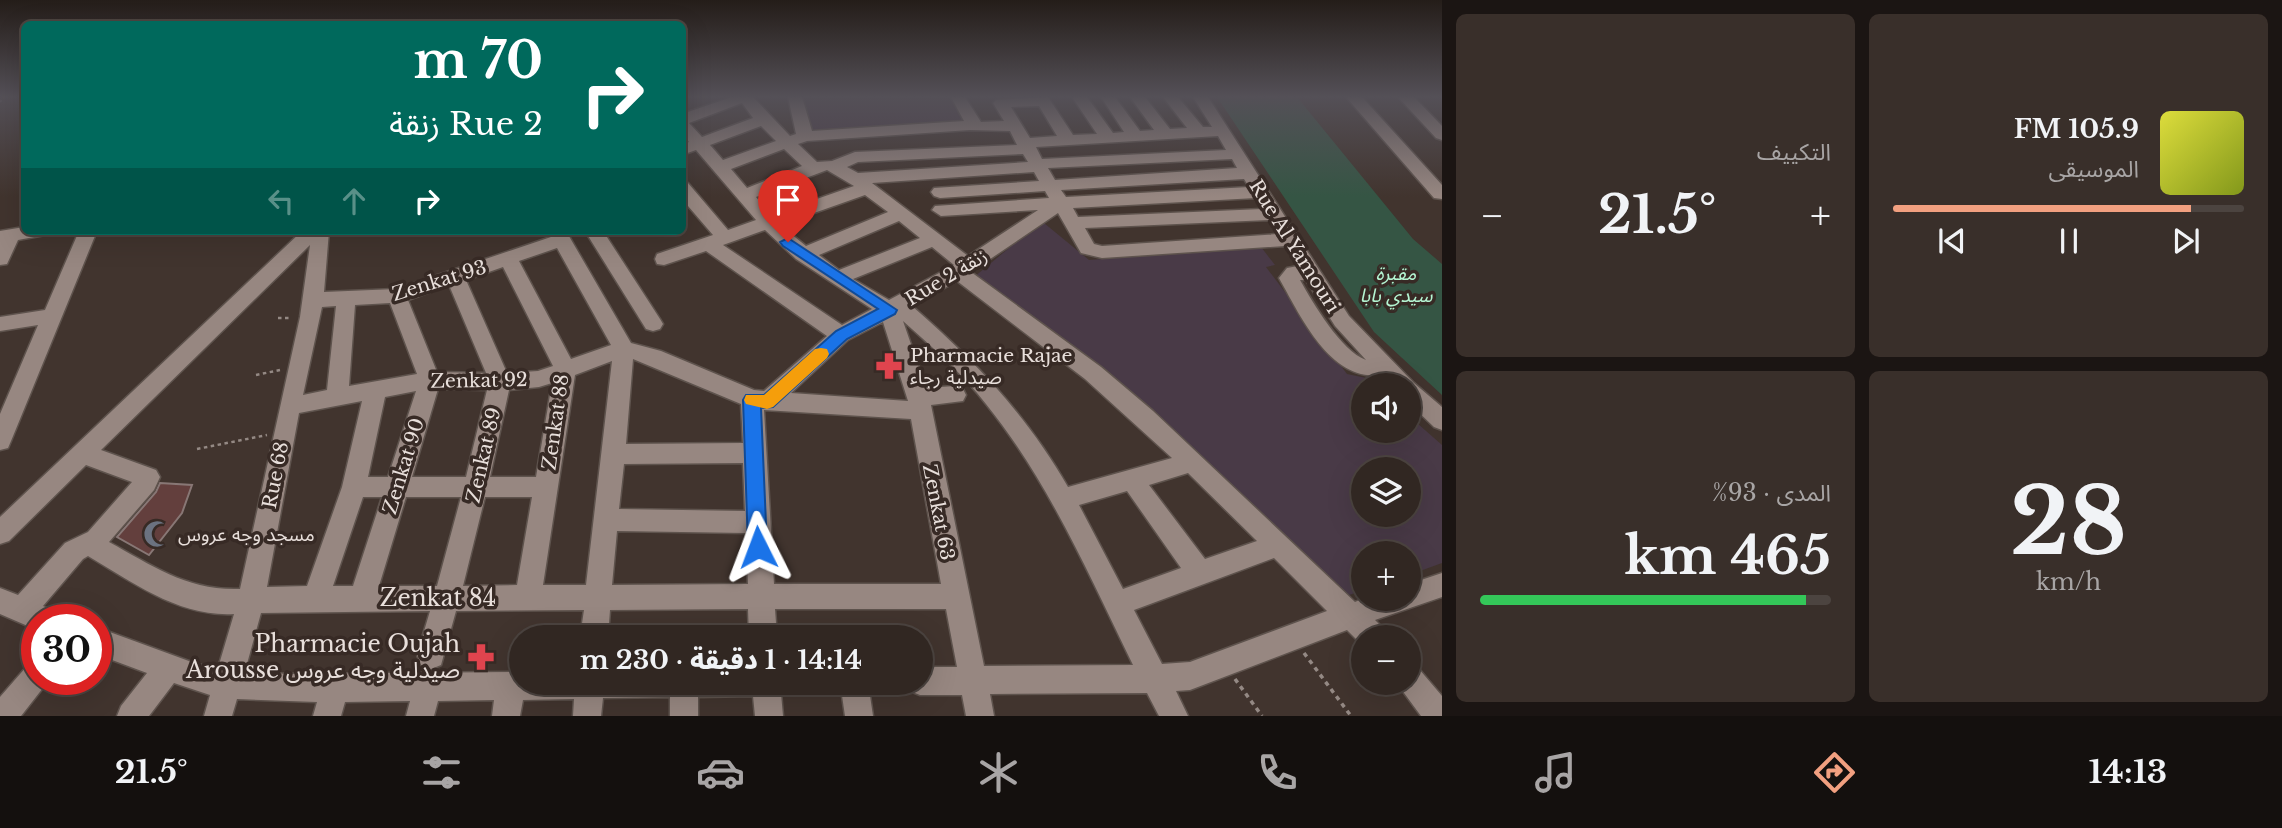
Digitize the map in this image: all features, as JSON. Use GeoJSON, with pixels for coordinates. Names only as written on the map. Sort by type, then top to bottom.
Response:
{"type":"FeatureCollection","features":[{"type":"Feature","properties":{"kind":"street"},"geometry":{"type":"LineString","coordinates":[[691,147],[735,130]]}},
{"type":"Feature","properties":{"kind":"street"},"geometry":{"type":"LineString","coordinates":[[782,130],[797,139]]}},
{"type":"Feature","properties":{"kind":"street"},"geometry":{"type":"LineString","coordinates":[[797,130],[797,139],[815,169]]}},
{"type":"Feature","properties":{"kind":"street"},"geometry":{"type":"LineString","coordinates":[[721,167],[797,139],[905,130]]}},
{"type":"Feature","properties":{"kind":"street"},"geometry":{"type":"LineString","coordinates":[[1017,130],[1085,246],[1102,252],[1291,239]]}},
{"type":"Feature","properties":{"kind":"street"},"geometry":{"type":"LineString","coordinates":[[1062,130],[1068,140]]}},
{"type":"Feature","properties":{"kind":"street"},"geometry":{"type":"LineString","coordinates":[[1103,130],[1108,137]]}},
{"type":"Feature","properties":{"kind":"street"},"geometry":{"type":"LineString","coordinates":[[1132,130],[1135,135]]}},
{"type":"Feature","properties":{"kind":"street"},"geometry":{"type":"LineString","coordinates":[[1162,130],[1165,134]]}},
{"type":"Feature","properties":{"kind":"street"},"geometry":{"type":"LineString","coordinates":[[1384,130],[1440,194]]}},
{"type":"Feature","properties":{"kind":"street"},"geometry":{"type":"LineString","coordinates":[[664,260],[716,240],[771,224],[862,181],[1031,156],[1068,140],[1223,131]]}},
{"type":"Feature","properties":{"kind":"street","name":"Rue Al Yamouri"},"geometry":{"type":"LineString","coordinates":[[1223,131],[1313,273],[1294,273],[1289,278],[1316,321],[1354,365],[1367,368],[1384,366],[1391,373]]}},
{"type":"Feature","properties":{"kind":"street"},"geometry":{"type":"LineString","coordinates":[[691,147],[721,167],[778,234],[837,278],[894,308],[981,382],[1004,410],[1064,499],[1174,716]]}},
{"type":"Feature","properties":{"kind":"street"},"geometry":{"type":"LineString","coordinates":[[747,195],[815,169],[855,158],[1238,154]]}},
{"type":"Feature","properties":{"kind":"street"},"geometry":{"type":"LineString","coordinates":[[840,163],[963,269],[1093,373],[1193,462],[1360,625]]}},
{"type":"Feature","properties":{"kind":"street"},"geometry":{"type":"LineString","coordinates":[[1249,173],[1049,184],[940,201],[1061,203],[1261,192]]}},
{"type":"Feature","properties":{"kind":"street","name":"Rue 2 زنقة"},"geometry":{"type":"LineString","coordinates":[[759,401],[841,335],[963,269],[1061,203]]}},
{"type":"Feature","properties":{"kind":"street"},"geometry":{"type":"LineString","coordinates":[[690,210],[716,240],[841,335]]}},
{"type":"Feature","properties":{"kind":"street"},"geometry":{"type":"LineString","coordinates":[[803,254],[900,214]]}},
{"type":"Feature","properties":{"kind":"street"},"geometry":{"type":"LineString","coordinates":[[1072,223],[1275,214]]}},
{"type":"Feature","properties":{"kind":"street"},"geometry":{"type":"LineString","coordinates":[[2,431],[86,235]]}},
{"type":"Feature","properties":{"kind":"street"},"geometry":{"type":"LineString","coordinates":[[0,533],[309,235]]}},
{"type":"Feature","properties":{"kind":"street","name":"Rue 68"},"geometry":{"type":"LineString","coordinates":[[218,716],[251,601],[312,300],[320,235]]}},
{"type":"Feature","properties":{"kind":"street"},"geometry":{"type":"LineString","coordinates":[[597,235],[653,324]]}},
{"type":"Feature","properties":{"kind":"street"},"geometry":{"type":"LineString","coordinates":[[0,259],[6,236]]}},
{"type":"Feature","properties":{"kind":"street"},"geometry":{"type":"LineString","coordinates":[[559,236],[624,349],[596,625]]}},
{"type":"Feature","properties":{"kind":"street","name":"Zenkat 93"},"geometry":{"type":"LineString","coordinates":[[312,300],[397,296],[508,258],[559,236]]}},
{"type":"Feature","properties":{"kind":"street"},"geometry":{"type":"LineString","coordinates":[[837,278],[932,240]]}},
{"type":"Feature","properties":{"kind":"street","name":"Zenkat 88"},"geometry":{"type":"LineString","coordinates":[[508,258],[565,369],[528,598]]}},
{"type":"Feature","properties":{"kind":"street","name":"Zenkat 89"},"geometry":{"type":"LineString","coordinates":[[431,654],[500,381],[455,276]]}},
{"type":"Feature","properties":{"kind":"street"},"geometry":{"type":"LineString","coordinates":[[397,296],[430,380]]}},
{"type":"Feature","properties":{"kind":"street"},"geometry":{"type":"LineString","coordinates":[[337,398],[346,300]]}},
{"type":"Feature","properties":{"kind":"street","name":"Zenkat 63"},"geometry":{"type":"LineString","coordinates":[[894,308],[919,404],[981,716]]}},
{"type":"Feature","properties":{"kind":"street"},"geometry":{"type":"LineString","coordinates":[[0,324],[51,316]]}},
{"type":"Feature","properties":{"kind":"street"},"geometry":{"type":"LineString","coordinates":[[624,349],[654,357],[759,401],[919,404],[955,395]]}},
{"type":"Feature","properties":{"kind":"street","name":"Zenkat 92"},"geometry":{"type":"LineString","coordinates":[[290,406],[430,380],[539,379],[624,349]]}},
{"type":"Feature","properties":{"kind":"street","name":"Zenkat 90"},"geometry":{"type":"LineString","coordinates":[[362,598],[430,380]]}},
{"type":"Feature","properties":{"kind":"street"},"geometry":{"type":"LineString","coordinates":[[316,598],[354,487],[375,392]]}},
{"type":"Feature","properties":{"kind":"street"},"geometry":{"type":"LineString","coordinates":[[759,401],[753,453],[762,625]]}},
{"type":"Feature","properties":{"kind":"street"},"geometry":{"type":"LineString","coordinates":[[1421,401],[1442,421]]}},
{"type":"Feature","properties":{"kind":"street"},"geometry":{"type":"LineString","coordinates":[[27,604],[74,551],[96,540],[146,484],[148,477],[80,453]]}},
{"type":"Feature","properties":{"kind":"street"},"geometry":{"type":"LineString","coordinates":[[614,454],[753,453]]}},
{"type":"Feature","properties":{"kind":"street"},"geometry":{"type":"LineString","coordinates":[[1064,499],[1193,462]]}},
{"type":"Feature","properties":{"kind":"street"},"geometry":{"type":"LineString","coordinates":[[1132,480],[1200,573]]}},
{"type":"Feature","properties":{"kind":"street"},"geometry":{"type":"LineString","coordinates":[[354,487],[546,487]]}},
{"type":"Feature","properties":{"kind":"street"},"geometry":{"type":"LineString","coordinates":[[607,520],[756,522]]}},
{"type":"Feature","properties":{"kind":"street","name":"Zenkat 84"},"geometry":{"type":"LineString","coordinates":[[96,540],[94,544],[98,550],[174,592],[222,602],[316,598],[956,596]]}},
{"type":"Feature","properties":{"kind":"street"},"geometry":{"type":"LineString","coordinates":[[1118,603],[1278,545]]}},
{"type":"Feature","properties":{"kind":"street"},"geometry":{"type":"LineString","coordinates":[[1421,592],[1442,585]]}},
{"type":"Feature","properties":{"kind":"street"},"geometry":{"type":"LineString","coordinates":[[933,681],[1154,679],[1190,676],[1365,611]]}},
{"type":"Feature","properties":{"kind":"street"},"geometry":{"type":"LineString","coordinates":[[112,646],[197,678],[228,684],[335,688],[509,687]]}},
{"type":"Feature","properties":{"kind":"street"},"geometry":{"type":"LineString","coordinates":[[131,716],[169,668]]}},
{"type":"Feature","properties":{"kind":"street"},"geometry":{"type":"LineString","coordinates":[[420,716],[428,687]]}},
{"type":"Feature","properties":{"kind":"street"},"geometry":{"type":"LineString","coordinates":[[327,716],[335,688]]}},
{"type":"Feature","properties":{"kind":"street"},"geometry":{"type":"LineString","coordinates":[[1421,693],[1440,716]]}},
{"type":"Feature","properties":{"kind":"street"},"geometry":{"type":"LineString","coordinates":[[2,716],[21,695]]}},
{"type":"Feature","properties":{"kind":"street"},"geometry":{"type":"LineString","coordinates":[[506,716],[510,695]]}},
{"type":"Feature","properties":{"kind":"street"},"geometry":{"type":"LineString","coordinates":[[587,716],[588,695]]}},
{"type":"Feature","properties":{"kind":"street"},"geometry":{"type":"LineString","coordinates":[[684,695],[684,716]]}},
{"type":"Feature","properties":{"kind":"street"},"geometry":{"type":"LineString","coordinates":[[767,695],[769,716]]}},
{"type":"Feature","properties":{"kind":"street"},"geometry":{"type":"LineString","coordinates":[[856,695],[859,716]]}},
{"type":"Feature","properties":{"kind":"path"},"geometry":{"type":"LineString","coordinates":[[256,375],[298,367]]}},
{"type":"Feature","properties":{"kind":"path"},"geometry":{"type":"LineString","coordinates":[[197,449],[284,432]]}},
{"type":"Feature","properties":{"kind":"path"},"geometry":{"type":"LineString","coordinates":[[1292,636],[1351,716]]}},
{"type":"Feature","properties":{"kind":"path"},"geometry":{"type":"LineString","coordinates":[[1223,663],[1262,716]]}},
{"type":"Feature","properties":{"kind":"shaded area"},"geometry":{"type":"Polygon","coordinates":[[[1044,223],[1089,260],[1261,247],[1275,265],[1266,267],[1347,374],[1351,375],[1351,443],[1421,443],[1421,427],[1442,445],[1442,563],[1421,571],[1421,541],[1351,541],[1351,594],[1341,598],[973,278],[1034,227],[1044,223]]]}},
{"type":"Feature","properties":{"kind":"green space","name":"مقبرة سيدي بابا"},"geometry":{"type":"Polygon","coordinates":[[[1239,130],[1324,130],[1413,239],[1442,264],[1442,395],[1374,332],[1239,130]]]}},
{"type":"Feature","properties":{"kind":"building"},"geometry":{"type":"Polygon","coordinates":[[[160,483],[192,485],[182,513],[149,555],[117,537],[156,492],[160,483]]]}},
{"type":"Feature","properties":{"kind":"slow traffic"},"geometry":{"type":"LineString","coordinates":[[752,400],[767,402],[821,354]]}},
{"type":"Feature","properties":{"kind":"place","name":"Pharmacie Rajae صيدلية رجاء"},"geometry":{"type":"Point","coordinates":[889,366]}},
{"type":"Feature","properties":{"kind":"place","name":"مسجد وجه عروس"},"geometry":{"type":"Point","coordinates":[157,534]}},
{"type":"Feature","properties":{"kind":"place","name":"Pharmacie Oujah Arousse صيدلية وجه عروس"},"geometry":{"type":"Point","coordinates":[481,657]}},
{"type":"Feature","properties":{"kind":"route"},"geometry":{"type":"LineString","coordinates":[[758,547],[752,400],[767,402],[841,335],[890,310],[837,278],[788,242]]}}]}
